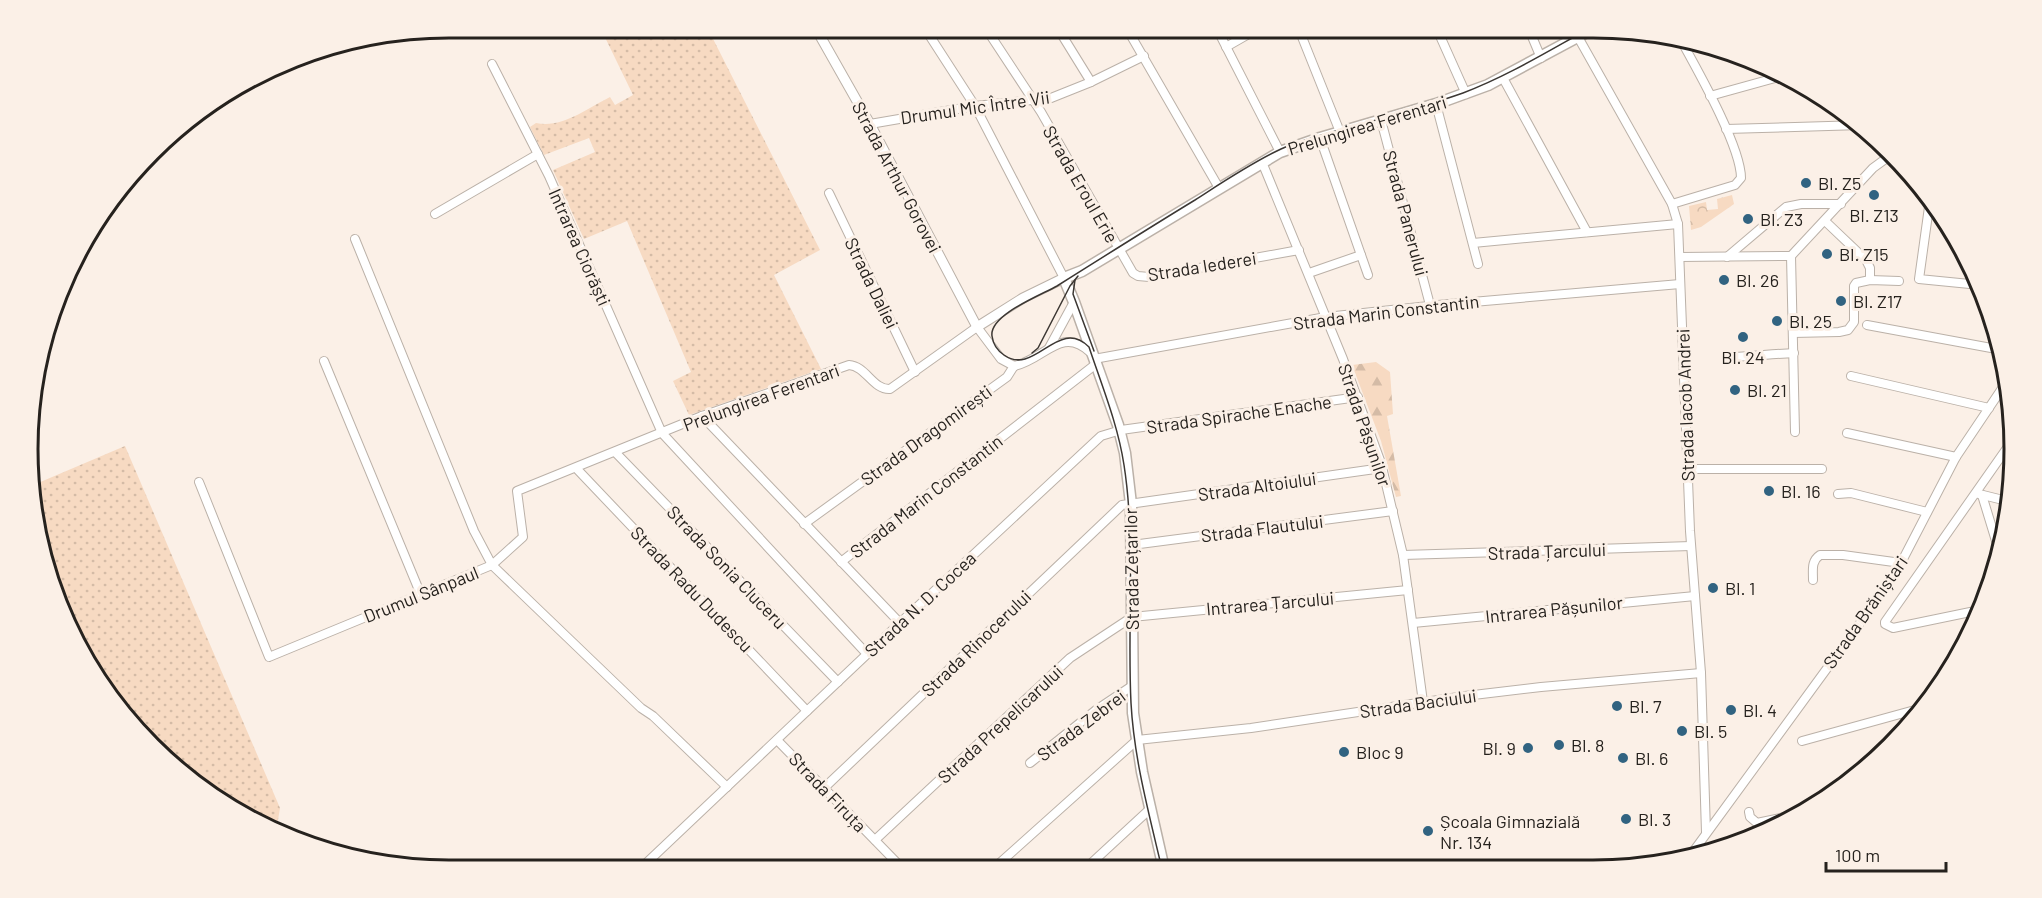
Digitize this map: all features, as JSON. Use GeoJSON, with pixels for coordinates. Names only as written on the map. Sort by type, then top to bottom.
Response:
{"type":"FeatureCollection","features":[{"type":"Feature","properties":{"kind":"main road","name":"Prelungirea Ferentari"},"geometry":{"type":"LineString","coordinates":[[1064,278],[1082,271],[1119,250],[1280,152],[1466,94],[1503,78],[1576,38]]}},
{"type":"Feature","properties":{"kind":"main road"},"geometry":{"type":"LineString","coordinates":[[1074,302],[1082,271]]}},
{"type":"Feature","properties":{"kind":"main road","name":"Strada Zețarilor"},"geometry":{"type":"LineString","coordinates":[[1064,278],[1095,359],[1125,453],[1131,504],[1132,686],[1137,740],[1162,860]]}},
{"type":"Feature","properties":{"kind":"street","name":"Strada Arthur Gorovei"},"geometry":{"type":"LineString","coordinates":[[821,38],[870,124],[977,327]]}},
{"type":"Feature","properties":{"kind":"street"},"geometry":{"type":"LineString","coordinates":[[931,38],[975,106],[1064,278]]}},
{"type":"Feature","properties":{"kind":"street","name":"Strada Eroul Erie"},"geometry":{"type":"LineString","coordinates":[[992,38],[1033,100],[1119,250]]}},
{"type":"Feature","properties":{"kind":"street"},"geometry":{"type":"LineString","coordinates":[[1064,38],[1091,82]]}},
{"type":"Feature","properties":{"kind":"street"},"geometry":{"type":"LineString","coordinates":[[1133,38],[1219,188]]}},
{"type":"Feature","properties":{"kind":"street"},"geometry":{"type":"LineString","coordinates":[[1222,38],[1280,152]]}},
{"type":"Feature","properties":{"kind":"street"},"geometry":{"type":"LineString","coordinates":[[1226,47],[1242,38]]}},
{"type":"Feature","properties":{"kind":"street"},"geometry":{"type":"LineString","coordinates":[[1302,38],[1340,132]]}},
{"type":"Feature","properties":{"kind":"street"},"geometry":{"type":"LineString","coordinates":[[1441,38],[1466,94]]}},
{"type":"Feature","properties":{"kind":"street"},"geometry":{"type":"LineString","coordinates":[[1533,38],[1541,58]]}},
{"type":"Feature","properties":{"kind":"street","name":"Strada Iacob Andrei"},"geometry":{"type":"LineString","coordinates":[[1579,38],[1672,204],[1678,224],[1687,469],[1701,673],[1706,832]]}},
{"type":"Feature","properties":{"kind":"street"},"geometry":{"type":"LineString","coordinates":[[1672,204],[1730,187],[1740,181],[1740,166],[1726,129],[1686,48]]}},
{"type":"Feature","properties":{"kind":"street","name":"Drumul Mic Între Vii"},"geometry":{"type":"LineString","coordinates":[[870,124],[975,106],[1051,98],[1091,82],[1144,56]]}},
{"type":"Feature","properties":{"kind":"street","name":"Intrarea Ciorăști"},"geometry":{"type":"LineString","coordinates":[[492,64],[538,154],[663,433],[867,654]]}},
{"type":"Feature","properties":{"kind":"street"},"geometry":{"type":"LineString","coordinates":[[1503,78],[1587,232]]}},
{"type":"Feature","properties":{"kind":"street"},"geometry":{"type":"LineString","coordinates":[[1710,96],[1772,79]]}},
{"type":"Feature","properties":{"kind":"street"},"geometry":{"type":"LineString","coordinates":[[1436,104],[1478,264]]}},
{"type":"Feature","properties":{"kind":"street","name":"Strada Panerului"},"geometry":{"type":"LineString","coordinates":[[1381,120],[1430,305]]}},
{"type":"Feature","properties":{"kind":"street"},"geometry":{"type":"LineString","coordinates":[[1726,129],[1847,125]]}},
{"type":"Feature","properties":{"kind":"street"},"geometry":{"type":"LineString","coordinates":[[1320,138],[1368,275]]}},
{"type":"Feature","properties":{"kind":"street"},"geometry":{"type":"LineString","coordinates":[[435,214],[538,154]]}},
{"type":"Feature","properties":{"kind":"street"},"geometry":{"type":"LineString","coordinates":[[1680,257],[1791,256],[1879,162],[1885,159]]}},
{"type":"Feature","properties":{"kind":"street","name":"Strada Pășunilor"},"geometry":{"type":"LineString","coordinates":[[1262,162],[1358,397],[1382,468],[1403,555],[1423,702]]}},
{"type":"Feature","properties":{"kind":"street","name":"Strada Daliei"},"geometry":{"type":"LineString","coordinates":[[829,193],[915,372]]}},
{"type":"Feature","properties":{"kind":"street"},"geometry":{"type":"LineString","coordinates":[[1727,257],[1786,207],[1801,204],[1841,204]]}},
{"type":"Feature","properties":{"kind":"street"},"geometry":{"type":"LineString","coordinates":[[1928,211],[1919,279],[1969,284]]}},
{"type":"Feature","properties":{"kind":"street"},"geometry":{"type":"LineString","coordinates":[[1825,221],[1866,260],[1870,268],[1870,280]]}},
{"type":"Feature","properties":{"kind":"street"},"geometry":{"type":"LineString","coordinates":[[1473,243],[1678,224]]}},
{"type":"Feature","properties":{"kind":"street"},"geometry":{"type":"LineString","coordinates":[[355,239],[474,531],[492,565],[727,787]]}},
{"type":"Feature","properties":{"kind":"street","name":"Strada Iederei"},"geometry":{"type":"LineString","coordinates":[[1119,250],[1133,273],[1143,277],[1299,250]]}},
{"type":"Feature","properties":{"kind":"street"},"geometry":{"type":"LineString","coordinates":[[1308,273],[1361,255]]}},
{"type":"Feature","properties":{"kind":"street"},"geometry":{"type":"LineString","coordinates":[[1791,256],[1795,432]]}},
{"type":"Feature","properties":{"kind":"street","name":"Prelungirea Ferentari"},"geometry":{"type":"LineString","coordinates":[[517,491],[702,417],[849,365],[859,368],[887,390],[1013,304],[1064,278]]}},
{"type":"Feature","properties":{"kind":"street"},"geometry":{"type":"LineString","coordinates":[[1793,333],[1839,332],[1851,328],[1854,322],[1854,286],[1861,280],[1899,281]]}},
{"type":"Feature","properties":{"kind":"street","name":"Strada Marin Constantin"},"geometry":{"type":"LineString","coordinates":[[841,562],[1095,359],[1326,317],[1430,305],[1680,284]]}},
{"type":"Feature","properties":{"kind":"street"},"geometry":{"type":"LineString","coordinates":[[1048,349],[1074,302]]}},
{"type":"Feature","properties":{"kind":"street"},"geometry":{"type":"LineString","coordinates":[[1867,325],[1992,348]]}},
{"type":"Feature","properties":{"kind":"street"},"geometry":{"type":"LineString","coordinates":[[977,327],[1001,359],[1014,366]]}},
{"type":"Feature","properties":{"kind":"street","name":"Strada Dragomirești"},"geometry":{"type":"LineString","coordinates":[[804,524],[1007,377],[1014,366],[1031,360],[1063,342],[1073,341],[1080,343],[1095,359]]}},
{"type":"Feature","properties":{"kind":"street"},"geometry":{"type":"LineString","coordinates":[[1733,357],[1794,353]]}},
{"type":"Feature","properties":{"kind":"street"},"geometry":{"type":"LineString","coordinates":[[324,361],[421,595]]}},
{"type":"Feature","properties":{"kind":"street"},"geometry":{"type":"LineString","coordinates":[[1851,376],[1989,408]]}},
{"type":"Feature","properties":{"kind":"street","name":"Strada Brăniștari"},"geometry":{"type":"LineString","coordinates":[[1696,847],[1866,615],[1901,563],[1956,457],[2000,391]]}},
{"type":"Feature","properties":{"kind":"street","name":"Strada Spirache Enache"},"geometry":{"type":"LineString","coordinates":[[1119,430],[1358,397]]}},
{"type":"Feature","properties":{"kind":"street"},"geometry":{"type":"LineString","coordinates":[[702,417],[900,623]]}},
{"type":"Feature","properties":{"kind":"street","name":"Strada N. D. Cocea"},"geometry":{"type":"LineString","coordinates":[[650,860],[1088,447],[1105,434],[1119,430]]}},
{"type":"Feature","properties":{"kind":"street"},"geometry":{"type":"LineString","coordinates":[[1847,433],[1956,457]]}},
{"type":"Feature","properties":{"kind":"street","name":"Strada Sonia Cluceru"},"geometry":{"type":"LineString","coordinates":[[616,453],[838,682]]}},
{"type":"Feature","properties":{"kind":"street"},"geometry":{"type":"LineString","coordinates":[[1970,612],[1893,628],[1887,627],[1885,622],[1978,494],[2004,454]]}},
{"type":"Feature","properties":{"kind":"street","name":"Strada Radu Dudescu"},"geometry":{"type":"LineString","coordinates":[[576,468],[807,711]]}},
{"type":"Feature","properties":{"kind":"street","name":"Strada Altoiului"},"geometry":{"type":"LineString","coordinates":[[1131,504],[1382,468]]}},
{"type":"Feature","properties":{"kind":"street"},"geometry":{"type":"LineString","coordinates":[[1687,469],[1822,469]]}},
{"type":"Feature","properties":{"kind":"street","name":"Drumul Sânpaul"},"geometry":{"type":"LineString","coordinates":[[198,482],[269,657],[492,565],[523,537],[517,491]]}},
{"type":"Feature","properties":{"kind":"street"},"geometry":{"type":"LineString","coordinates":[[1838,494],[1851,493],[1927,512]]}},
{"type":"Feature","properties":{"kind":"street"},"geometry":{"type":"LineString","coordinates":[[1978,494],[2001,500]]}},
{"type":"Feature","properties":{"kind":"street"},"geometry":{"type":"LineString","coordinates":[[1978,494],[1994,539]]}},
{"type":"Feature","properties":{"kind":"street","name":"Strada Rinocerului"},"geometry":{"type":"LineString","coordinates":[[825,788],[1116,509],[1131,504]]}},
{"type":"Feature","properties":{"kind":"street","name":"Strada Flautului"},"geometry":{"type":"LineString","coordinates":[[1132,545],[1393,511]]}},
{"type":"Feature","properties":{"kind":"street","name":"Strada Țarcului"},"geometry":{"type":"LineString","coordinates":[[1403,555],[1691,546]]}},
{"type":"Feature","properties":{"kind":"street"},"geometry":{"type":"LineString","coordinates":[[1813,580],[1814,560],[1820,555],[1843,555],[1901,563]]}},
{"type":"Feature","properties":{"kind":"street","name":"Intrarea Țarcului"},"geometry":{"type":"LineString","coordinates":[[1132,616],[1408,591]]}},
{"type":"Feature","properties":{"kind":"street","name":"Intrarea Pășunilor"},"geometry":{"type":"LineString","coordinates":[[1413,622],[1695,596]]}},
{"type":"Feature","properties":{"kind":"street","name":"Strada Prepelicarului"},"geometry":{"type":"LineString","coordinates":[[875,840],[1070,658],[1132,616]]}},
{"type":"Feature","properties":{"kind":"street","name":"Strada Baciului"},"geometry":{"type":"LineString","coordinates":[[1137,740],[1251,728],[1541,687],[1701,673]]}},
{"type":"Feature","properties":{"kind":"street","name":"Strada Zebrei"},"geometry":{"type":"LineString","coordinates":[[1030,763],[1096,710],[1132,686]]}},
{"type":"Feature","properties":{"kind":"street"},"geometry":{"type":"LineString","coordinates":[[1802,741],[1909,712]]}},
{"type":"Feature","properties":{"kind":"street","name":"Strada Firuța"},"geometry":{"type":"LineString","coordinates":[[777,740],[894,860]]}},
{"type":"Feature","properties":{"kind":"street"},"geometry":{"type":"LineString","coordinates":[[1003,860],[1137,740]]}},
{"type":"Feature","properties":{"kind":"street"},"geometry":{"type":"LineString","coordinates":[[1095,860],[1150,808]]}},
{"type":"Feature","properties":{"kind":"street"},"geometry":{"type":"LineString","coordinates":[[1749,812],[1750,817],[1757,823],[1770,820]]}},
{"type":"Feature","properties":{"kind":"green space"},"geometry":{"type":"Polygon","coordinates":[[[605,38],[713,38],[820,250],[774,275],[821,369],[689,415],[673,381],[691,372],[627,221],[584,239],[553,170],[595,152],[589,138],[544,155],[530,127],[536,123],[555,123],[565,120],[610,97],[615,105],[633,95],[605,38]]]}},
{"type":"Feature","properties":{"kind":"green space"},"geometry":{"type":"Polygon","coordinates":[[[1732,195],[1734,204],[1701,227],[1691,230],[1689,206],[1706,202],[1707,210],[1718,209],[1717,199],[1732,195]]]}},
{"type":"Feature","properties":{"kind":"green space"},"geometry":{"type":"Polygon","coordinates":[[[1376,362],[1390,372],[1393,414],[1387,416],[1401,496],[1396,497],[1381,441],[1352,365],[1376,362]]]}},
{"type":"Feature","properties":{"kind":"green space"},"geometry":{"type":"Polygon","coordinates":[[[125,446],[280,808],[278,823],[243,805],[198,775],[158,740],[107,678],[80,631],[59,581],[45,529],[39,483],[125,446]]]}},
{"type":"Feature","properties":{"kind":"tram line"},"geometry":{"type":"LineString","coordinates":[[1160,860],[1135,745],[1130,674],[1128,494],[1118,435],[1109,406],[1089,347],[1078,339],[1067,338],[1026,359],[1015,360],[1004,355],[996,347],[992,336],[993,328],[1017,306],[1057,286],[1270,154],[1310,138],[1398,114],[1463,93],[1513,71],[1572,38]]}},
{"type":"Feature","properties":{"kind":"tram line"},"geometry":{"type":"LineString","coordinates":[[1032,353],[1038,348],[1070,286],[1078,276]]}},
{"type":"Feature","properties":{"kind":"tram line"},"geometry":{"type":"LineString","coordinates":[[1075,280],[1073,294],[1094,351]]}},
{"type":"Feature","properties":{"kind":"place","name":"Bl. Z5"},"geometry":{"type":"Point","coordinates":[1806,183]}},
{"type":"Feature","properties":{"kind":"place","name":"Bl. Z13"},"geometry":{"type":"Point","coordinates":[1874,195]}},
{"type":"Feature","properties":{"kind":"place","name":"Bl. Z3"},"geometry":{"type":"Point","coordinates":[1748,219]}},
{"type":"Feature","properties":{"kind":"place","name":"Bl. Z15"},"geometry":{"type":"Point","coordinates":[1827,254]}},
{"type":"Feature","properties":{"kind":"place","name":"Bl. 26"},"geometry":{"type":"Point","coordinates":[1724,280]}},
{"type":"Feature","properties":{"kind":"place","name":"Bl. Z17"},"geometry":{"type":"Point","coordinates":[1841,301]}},
{"type":"Feature","properties":{"kind":"place","name":"Bl. 25"},"geometry":{"type":"Point","coordinates":[1777,321]}},
{"type":"Feature","properties":{"kind":"place","name":"Bl. 24"},"geometry":{"type":"Point","coordinates":[1743,337]}},
{"type":"Feature","properties":{"kind":"place","name":"Bl. 21"},"geometry":{"type":"Point","coordinates":[1735,390]}},
{"type":"Feature","properties":{"kind":"place","name":"Bl. 16"},"geometry":{"type":"Point","coordinates":[1769,491]}},
{"type":"Feature","properties":{"kind":"place","name":"Bl. 1"},"geometry":{"type":"Point","coordinates":[1713,588]}},
{"type":"Feature","properties":{"kind":"place","name":"Bl. 7"},"geometry":{"type":"Point","coordinates":[1617,706]}},
{"type":"Feature","properties":{"kind":"place","name":"Bl. 4"},"geometry":{"type":"Point","coordinates":[1731,710]}},
{"type":"Feature","properties":{"kind":"place","name":"Bl. 5"},"geometry":{"type":"Point","coordinates":[1682,731]}},
{"type":"Feature","properties":{"kind":"place","name":"Bl. 8"},"geometry":{"type":"Point","coordinates":[1559,745]}},
{"type":"Feature","properties":{"kind":"place","name":"Bl. 9"},"geometry":{"type":"Point","coordinates":[1528,748]}},
{"type":"Feature","properties":{"kind":"place","name":"Bloc 9"},"geometry":{"type":"Point","coordinates":[1344,752]}},
{"type":"Feature","properties":{"kind":"place","name":"Bl. 6"},"geometry":{"type":"Point","coordinates":[1623,758]}},
{"type":"Feature","properties":{"kind":"place","name":"Bl. 3"},"geometry":{"type":"Point","coordinates":[1626,819]}},
{"type":"Feature","properties":{"kind":"place","name":"Școala Gimnazială Nr. 134"},"geometry":{"type":"Point","coordinates":[1428,831]}}]}
